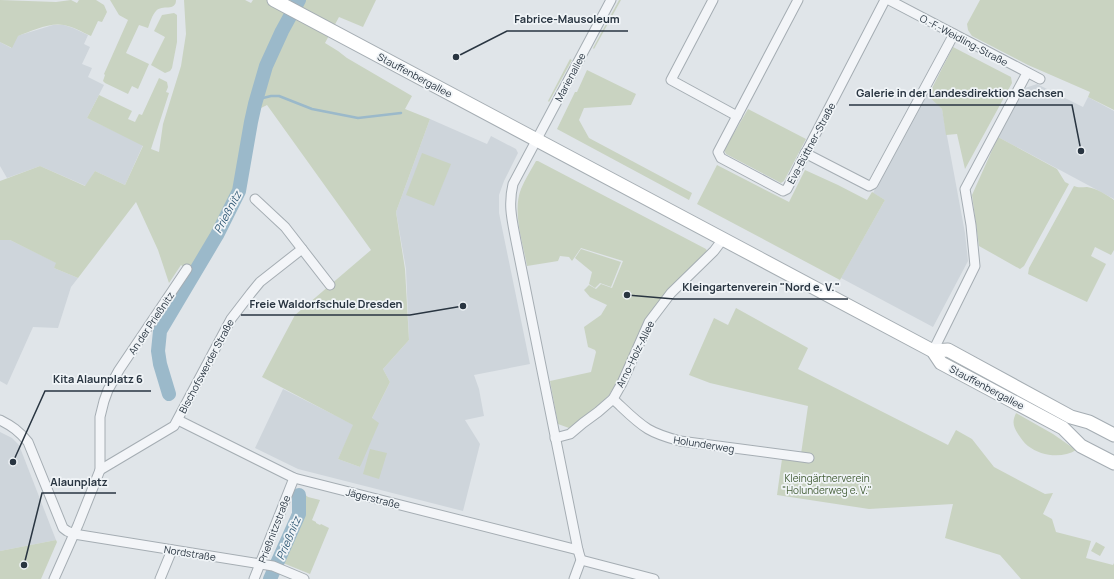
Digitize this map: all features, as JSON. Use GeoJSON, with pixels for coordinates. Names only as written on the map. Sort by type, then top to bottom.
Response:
{"type":"FeatureCollection","features":[{"type":"Feature","properties":{"kind":"main road","name":"Stauffenbergallee"},"geometry":{"type":"LineString","coordinates":[[274,0],[933,351],[941,363],[1063,428],[1081,446],[1114,463]]}},
{"type":"Feature","properties":{"kind":"main road","name":"Stauffenbergallee"},"geometry":{"type":"LineString","coordinates":[[933,351],[948,350],[1071,416],[1089,422],[1114,435]]}},
{"type":"Feature","properties":{"kind":"main road"},"geometry":{"type":"LineString","coordinates":[[1071,416],[1086,428],[1114,444]]}},
{"type":"Feature","properties":{"kind":"main road"},"geometry":{"type":"LineString","coordinates":[[1063,428],[1114,454]]}},
{"type":"Feature","properties":{"kind":"street","name":"Marienallee"},"geometry":{"type":"LineString","coordinates":[[581,560],[554,438],[510,209],[510,195],[513,184],[611,0]]}},
{"type":"Feature","properties":{"kind":"street"},"geometry":{"type":"LineString","coordinates":[[713,0],[671,80],[737,116]]}},
{"type":"Feature","properties":{"kind":"street","name":"Eva-Büttner-Straße"},"geometry":{"type":"LineString","coordinates":[[798,0],[718,152],[720,158],[783,191],[787,189],[885,0]]}},
{"type":"Feature","properties":{"kind":"street","name":"O.-F.-Weidling-Straße"},"geometry":{"type":"LineString","coordinates":[[888,0],[1040,79]]}},
{"type":"Feature","properties":{"kind":"street"},"geometry":{"type":"LineString","coordinates":[[805,152],[869,186],[874,184],[954,34]]}},
{"type":"Feature","properties":{"kind":"street"},"geometry":{"type":"LineString","coordinates":[[933,351],[975,266],[971,225],[965,189],[1027,73]]}},
{"type":"Feature","properties":{"kind":"street"},"geometry":{"type":"LineString","coordinates":[[255,199],[285,227],[330,284]]}},
{"type":"Feature","properties":{"kind":"street","name":"Arno-Holz-Allee"},"geometry":{"type":"LineString","coordinates":[[554,438],[570,434],[613,398],[622,383],[649,322],[671,293],[714,251],[723,239]]}},
{"type":"Feature","properties":{"kind":"street","name":"Bischofswerder Straße"},"geometry":{"type":"LineString","coordinates":[[100,470],[174,426],[231,319],[260,282],[302,249]]}},
{"type":"Feature","properties":{"kind":"street","name":"An der Prießnitz"},"geometry":{"type":"LineString","coordinates":[[100,470],[100,417],[108,390],[118,370],[187,270]]}},
{"type":"Feature","properties":{"kind":"street","name":"Holunderweg"},"geometry":{"type":"LineString","coordinates":[[613,398],[634,419],[649,430],[663,436],[680,441],[809,458]]}},
{"type":"Feature","properties":{"kind":"street"},"geometry":{"type":"LineString","coordinates":[[0,420],[13,426],[28,442],[63,528],[67,532],[74,534]]}},
{"type":"Feature","properties":{"kind":"street","name":"Jägerstraße"},"geometry":{"type":"LineString","coordinates":[[178,420],[294,478],[578,550]]}},
{"type":"Feature","properties":{"kind":"street"},"geometry":{"type":"LineString","coordinates":[[54,579],[100,470]]}},
{"type":"Feature","properties":{"kind":"street","name":"Prießnitzstraße"},"geometry":{"type":"LineString","coordinates":[[254,579],[294,478]]}},
{"type":"Feature","properties":{"kind":"street","name":"Nordstraße"},"geometry":{"type":"LineString","coordinates":[[74,534],[260,564],[276,568],[304,579]]}},
{"type":"Feature","properties":{"kind":"street"},"geometry":{"type":"LineString","coordinates":[[160,579],[172,550]]}},
{"type":"Feature","properties":{"kind":"street"},"geometry":{"type":"LineString","coordinates":[[574,579],[581,560],[654,579]]}},
{"type":"Feature","properties":{"kind":"shaded area"},"geometry":{"type":"Polygon","coordinates":[[[53,25],[64,25],[88,35],[84,44],[90,47],[82,64],[92,68],[88,77],[104,85],[87,118],[143,145],[125,185],[95,171],[86,186],[40,166],[7,178],[0,166],[0,42],[11,48],[17,36],[53,25]]]}},
{"type":"Feature","properties":{"kind":"shaded area"},"geometry":{"type":"Polygon","coordinates":[[[1037,84],[1083,107],[1088,97],[1114,111],[1114,199],[998,137],[1025,88],[1037,84]]]}},
{"type":"Feature","properties":{"kind":"shaded area"},"geometry":{"type":"Polygon","coordinates":[[[925,94],[942,109],[965,233],[968,261],[933,327],[841,278],[885,200],[873,193],[925,94]]]}},
{"type":"Feature","properties":{"kind":"shaded area"},"geometry":{"type":"Polygon","coordinates":[[[430,119],[487,144],[491,136],[516,149],[518,153],[504,181],[499,195],[499,213],[530,364],[474,375],[479,389],[484,416],[465,420],[480,444],[463,511],[298,469],[255,448],[283,389],[354,425],[338,459],[360,467],[372,418],[390,382],[383,369],[409,340],[406,269],[396,212],[430,119]]]}},
{"type":"Feature","properties":{"kind":"shaded area"},"geometry":{"type":"Polygon","coordinates":[[[0,240],[10,240],[57,263],[54,268],[78,278],[71,287],[58,328],[33,327],[7,385],[0,381],[0,240]]]}},
{"type":"Feature","properties":{"kind":"shaded area"},"geometry":{"type":"Polygon","coordinates":[[[0,432],[12,438],[19,445],[56,540],[0,551],[0,432]]]}},
{"type":"Feature","properties":{"kind":"green space"},"geometry":{"type":"Polygon","coordinates":[[[0,0],[56,2],[71,0],[77,3],[79,0],[96,0],[104,5],[107,12],[102,22],[98,21],[91,36],[75,28],[59,24],[41,28],[18,36],[12,48],[0,42],[0,0]]]}},
{"type":"Feature","properties":{"kind":"green space"},"geometry":{"type":"Polygon","coordinates":[[[110,0],[176,0],[174,6],[162,8],[156,11],[148,28],[139,25],[126,53],[149,64],[138,89],[132,86],[128,94],[103,81],[104,74],[128,20],[119,15],[110,0]]]}},
{"type":"Feature","properties":{"kind":"green space"},"geometry":{"type":"Polygon","coordinates":[[[184,0],[245,0],[251,3],[253,0],[376,0],[363,27],[339,17],[325,43],[347,58],[412,96],[405,109],[430,119],[396,212],[405,269],[409,340],[383,369],[390,382],[372,418],[379,423],[360,467],[338,459],[353,425],[262,377],[295,315],[371,250],[267,105],[257,110],[243,196],[196,277],[181,265],[169,283],[158,250],[136,202],[78,278],[54,268],[56,263],[10,240],[0,240],[0,181],[40,166],[85,186],[95,171],[125,185],[143,146],[87,118],[99,95],[132,111],[128,119],[135,122],[139,114],[142,115],[159,78],[167,82],[168,87],[166,92],[169,93],[151,149],[159,152],[163,124],[181,66],[186,34],[184,0]]]}},
{"type":"Feature","properties":{"kind":"green space"},"geometry":{"type":"Polygon","coordinates":[[[619,0],[621,0],[594,49],[593,48],[619,0]]]}},
{"type":"Feature","properties":{"kind":"green space"},"geometry":{"type":"Polygon","coordinates":[[[980,0],[1114,0],[1114,110],[1088,97],[1090,92],[1028,65],[972,36],[968,30],[967,24],[980,0]]]}},
{"type":"Feature","properties":{"kind":"green space"},"geometry":{"type":"Polygon","coordinates":[[[174,13],[177,15],[177,42],[172,68],[170,71],[165,73],[151,65],[165,37],[154,31],[162,15],[174,13]]]}},
{"type":"Feature","properties":{"kind":"green space"},"geometry":{"type":"Polygon","coordinates":[[[953,47],[1011,77],[1012,83],[965,169],[957,134],[946,135],[942,109],[928,96],[953,47]]]}},
{"type":"Feature","properties":{"kind":"green space"},"geometry":{"type":"Polygon","coordinates":[[[570,59],[572,60],[549,102],[548,101],[570,59]]]}},
{"type":"Feature","properties":{"kind":"green space"},"geometry":{"type":"Polygon","coordinates":[[[587,70],[636,94],[631,105],[584,108],[579,120],[589,138],[692,193],[689,200],[557,129],[587,70]]]}},
{"type":"Feature","properties":{"kind":"green space"},"geometry":{"type":"Polygon","coordinates":[[[748,109],[806,139],[784,181],[781,183],[726,154],[724,150],[748,109]]]}},
{"type":"Feature","properties":{"kind":"green space"},"geometry":{"type":"Polygon","coordinates":[[[998,137],[1057,169],[1065,182],[1069,184],[1024,266],[1020,269],[979,246],[972,195],[998,137]]]}},
{"type":"Feature","properties":{"kind":"green space"},"geometry":{"type":"Polygon","coordinates":[[[422,153],[451,164],[434,206],[406,195],[422,153]]]}},
{"type":"Feature","properties":{"kind":"green space"},"geometry":{"type":"Polygon","coordinates":[[[536,161],[706,249],[707,251],[668,293],[609,395],[599,405],[569,428],[558,424],[550,381],[591,372],[596,352],[588,347],[584,327],[601,315],[607,305],[590,297],[584,290],[589,285],[596,289],[601,284],[612,288],[623,261],[581,248],[572,261],[569,257],[560,256],[558,261],[527,266],[519,227],[518,207],[521,189],[536,161]]]}},
{"type":"Feature","properties":{"kind":"green space"},"geometry":{"type":"Polygon","coordinates":[[[717,165],[789,202],[805,170],[867,200],[872,192],[885,200],[840,280],[697,204],[717,165]]]}},
{"type":"Feature","properties":{"kind":"green space"},"geometry":{"type":"Polygon","coordinates":[[[1074,186],[1094,189],[1114,200],[1114,250],[1111,255],[1095,247],[1091,256],[1106,264],[1087,302],[1028,274],[1029,268],[1074,186]]]}},
{"type":"Feature","properties":{"kind":"green space"},"geometry":{"type":"Polygon","coordinates":[[[581,249],[621,262],[611,287],[600,283],[595,288],[589,284],[592,272],[575,258],[581,249]]]}},
{"type":"Feature","properties":{"kind":"green space","name":"Kleingärtnerverein \"Holunderweg e. V.\""},"geometry":{"type":"Polygon","coordinates":[[[736,308],[808,348],[798,369],[948,445],[956,430],[972,439],[994,467],[1045,494],[1053,493],[1043,514],[1052,519],[1056,532],[1091,541],[1086,558],[1113,565],[1114,563],[1114,579],[1021,579],[1000,555],[945,538],[953,504],[869,509],[777,495],[782,459],[801,454],[808,406],[710,383],[689,375],[714,318],[728,325],[736,308]]]}},
{"type":"Feature","properties":{"kind":"green space"},"geometry":{"type":"Polygon","coordinates":[[[947,356],[1008,389],[1006,393],[945,360],[947,356]]]}},
{"type":"Feature","properties":{"kind":"green space"},"geometry":{"type":"Polygon","coordinates":[[[1016,413],[1053,434],[1076,450],[1064,455],[1052,455],[1039,452],[1028,446],[1015,429],[1014,419],[1016,413]]]}},
{"type":"Feature","properties":{"kind":"green space"},"geometry":{"type":"Polygon","coordinates":[[[370,449],[387,453],[379,479],[363,474],[370,449]]]}},
{"type":"Feature","properties":{"kind":"green space"},"geometry":{"type":"Polygon","coordinates":[[[303,493],[308,497],[320,500],[312,520],[329,528],[310,574],[283,563],[303,514],[301,494],[303,493]]]}},
{"type":"Feature","properties":{"kind":"green space"},"geometry":{"type":"Polygon","coordinates":[[[56,540],[57,542],[41,579],[0,579],[0,551],[56,540]]]}},
{"type":"Feature","properties":{"kind":"green space"},"geometry":{"type":"Polygon","coordinates":[[[1096,542],[1105,547],[1100,556],[1091,551],[1096,542]]]}},
{"type":"Feature","properties":{"kind":"waterway","name":"Prießnitz"},"geometry":{"type":"LineString","coordinates":[[169,394],[160,364],[158,351],[160,331],[217,235],[239,191],[251,122],[266,66],[282,31],[299,0]]}},
{"type":"Feature","properties":{"kind":"waterway"},"geometry":{"type":"LineString","coordinates":[[255,104],[263,98],[279,96],[312,109],[358,118],[401,113]]}},
{"type":"Feature","properties":{"kind":"waterway","name":"Prießnitz"},"geometry":{"type":"LineString","coordinates":[[270,579],[299,514],[299,495]]}},
{"type":"Feature","properties":{"kind":"place","name":"Fabrice-Mausoleum"},"geometry":{"type":"Point","coordinates":[456,57]}},
{"type":"Feature","properties":{"kind":"place","name":"Galerie in der Landesdirektion Sachsen"},"geometry":{"type":"Point","coordinates":[1081,151]}},
{"type":"Feature","properties":{"kind":"place","name":"Kleingartenverein \"Nord e. V.\""},"geometry":{"type":"Point","coordinates":[627,295]}},
{"type":"Feature","properties":{"kind":"place","name":"Freie Waldorfschule Dresden"},"geometry":{"type":"Point","coordinates":[463,306]}},
{"type":"Feature","properties":{"kind":"place","name":"Kita Alaunplatz 6"},"geometry":{"type":"Point","coordinates":[13,462]}},
{"type":"Feature","properties":{"kind":"place","name":"Alaunplatz"},"geometry":{"type":"Point","coordinates":[24,565]}}]}
